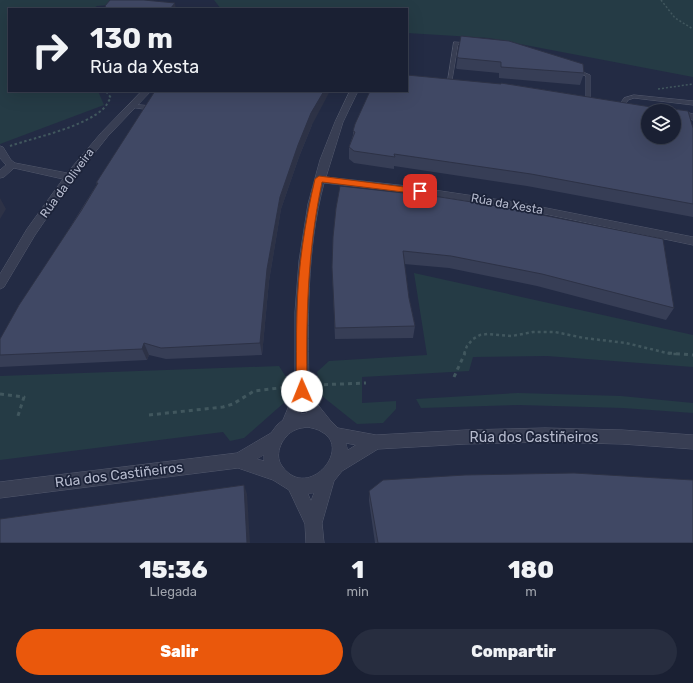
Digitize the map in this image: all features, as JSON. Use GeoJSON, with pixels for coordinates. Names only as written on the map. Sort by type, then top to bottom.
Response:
{"type":"FeatureCollection","features":[{"type":"Feature","properties":{"kind":"street","name":"Rúa da Oliveira"},"geometry":{"type":"LineString","coordinates":[[0,284],[34,228],[90,151],[131,106],[146,92]]}},
{"type":"Feature","properties":{"kind":"street"},"geometry":{"type":"LineString","coordinates":[[289,425],[302,387],[302,312],[305,261],[313,204],[319,179],[339,122],[354,92]]}},
{"type":"Feature","properties":{"kind":"street"},"geometry":{"type":"LineString","coordinates":[[681,114],[693,117]]}},
{"type":"Feature","properties":{"kind":"street"},"geometry":{"type":"LineString","coordinates":[[0,149],[7,162],[12,165],[71,176]]}},
{"type":"Feature","properties":{"kind":"street"},"geometry":{"type":"LineString","coordinates":[[0,175],[12,165]]}},
{"type":"Feature","properties":{"kind":"street","name":"Rúa da Xesta"},"geometry":{"type":"LineString","coordinates":[[319,179],[415,190],[521,206],[693,241]]}},
{"type":"Feature","properties":{"kind":"street"},"geometry":{"type":"LineString","coordinates":[[302,387],[309,405],[330,429],[339,444],[340,454],[337,465],[327,478],[320,495],[313,522],[315,543]]}},
{"type":"Feature","properties":{"kind":"street"},"geometry":{"type":"LineString","coordinates":[[327,478],[317,484],[306,486],[295,485],[285,481],[278,474],[272,465],[271,456],[272,446],[276,438],[282,430],[289,425],[307,420],[330,429]]}},
{"type":"Feature","properties":{"kind":"street","name":"Rúa dos Castiñeiros"},"geometry":{"type":"LineString","coordinates":[[330,429],[376,442],[466,437],[545,435],[622,437],[693,442]]}},
{"type":"Feature","properties":{"kind":"street","name":"Rúa dos Castiñeiros"},"geometry":{"type":"LineString","coordinates":[[0,490],[238,460],[258,450],[276,438]]}},
{"type":"Feature","properties":{"kind":"street","name":"Rúa dos Castiñeiros"},"geometry":{"type":"LineString","coordinates":[[337,465],[376,442]]}},
{"type":"Feature","properties":{"kind":"street","name":"Rúa dos Castiñeiros"},"geometry":{"type":"LineString","coordinates":[[238,460],[278,474]]}},
{"type":"Feature","properties":{"kind":"street"},"geometry":{"type":"LineString","coordinates":[[295,485],[313,522]]}},
{"type":"Feature","properties":{"kind":"lane"},"geometry":{"type":"LineString","coordinates":[[451,81],[456,43],[470,44]]}},
{"type":"Feature","properties":{"kind":"lane"},"geometry":{"type":"LineString","coordinates":[[574,70],[588,75],[588,98]]}},
{"type":"Feature","properties":{"kind":"lane"},"geometry":{"type":"LineString","coordinates":[[623,104],[626,99],[630,97],[646,97],[693,103]]}},
{"type":"Feature","properties":{"kind":"lane"},"geometry":{"type":"LineString","coordinates":[[131,106],[151,108]]}},
{"type":"Feature","properties":{"kind":"path"},"geometry":{"type":"LineString","coordinates":[[661,0],[672,16],[682,25],[693,29]]}},
{"type":"Feature","properties":{"kind":"path"},"geometry":{"type":"LineString","coordinates":[[646,97],[648,92],[651,90],[693,84]]}},
{"type":"Feature","properties":{"kind":"path"},"geometry":{"type":"LineString","coordinates":[[0,149],[60,130],[88,117],[104,108],[110,98],[107,92]]}},
{"type":"Feature","properties":{"kind":"path"},"geometry":{"type":"LineString","coordinates":[[454,377],[462,362],[467,346],[473,339],[480,335],[488,334],[512,336],[533,332],[555,332],[584,338],[626,343],[671,354],[693,355]]}},
{"type":"Feature","properties":{"kind":"path"},"geometry":{"type":"LineString","coordinates":[[149,415],[223,407],[233,404],[254,391],[366,383]]}},
{"type":"Feature","properties":{"kind":"path"},"geometry":{"type":"LineString","coordinates":[[0,394],[16,394],[24,397],[17,419]]}},
{"type":"Feature","properties":{"kind":"shaded area"},"geometry":{"type":"Polygon","coordinates":[[[0,0],[150,0],[149,2],[97,6],[94,8],[8,8],[8,92],[98,92],[104,105],[0,144],[0,0]]]}},
{"type":"Feature","properties":{"kind":"shaded area"},"geometry":{"type":"Polygon","coordinates":[[[214,0],[693,0],[693,77],[489,38],[408,33],[408,8],[220,8],[214,0]]]}},
{"type":"Feature","properties":{"kind":"shaded area"},"geometry":{"type":"Polygon","coordinates":[[[414,273],[693,335],[693,367],[547,356],[473,357],[469,371],[362,377],[362,403],[396,401],[396,409],[383,423],[357,424],[322,396],[317,372],[329,361],[427,355],[414,273]]]}},
{"type":"Feature","properties":{"kind":"shaded area"},"geometry":{"type":"Polygon","coordinates":[[[279,366],[286,377],[286,401],[244,438],[230,441],[223,432],[0,460],[0,376],[279,366]]]}},
{"type":"Feature","properties":{"kind":"shaded area"},"geometry":{"type":"Polygon","coordinates":[[[518,393],[621,396],[693,403],[693,413],[623,408],[519,405],[421,408],[416,399],[518,393]]]}},
{"type":"Feature","properties":{"kind":"building"},"geometry":{"type":"Polygon","coordinates":[[[110,0],[144,0],[175,3],[171,8],[106,8],[105,6],[110,0]]]}},
{"type":"Feature","properties":{"kind":"building"},"geometry":{"type":"Polygon","coordinates":[[[461,36],[509,41],[583,64],[584,73],[501,67],[501,62],[459,58],[457,57],[461,36]]]}},
{"type":"Feature","properties":{"kind":"building"},"geometry":{"type":"Polygon","coordinates":[[[408,75],[501,83],[641,105],[641,144],[681,144],[681,110],[688,111],[693,128],[693,204],[531,174],[394,154],[395,157],[354,151],[349,147],[355,132],[353,131],[370,92],[408,92],[408,75]]]}},
{"type":"Feature","properties":{"kind":"building"},"geometry":{"type":"Polygon","coordinates":[[[154,92],[323,92],[311,113],[280,197],[267,269],[260,343],[161,348],[144,343],[142,349],[0,355],[0,339],[19,305],[98,183],[96,183],[154,92]]]}},
{"type":"Feature","properties":{"kind":"building"},"geometry":{"type":"Polygon","coordinates":[[[340,186],[440,197],[497,206],[663,239],[674,308],[542,274],[451,256],[403,251],[409,298],[415,326],[335,328],[332,267],[333,237],[340,186]]]}},
{"type":"Feature","properties":{"kind":"building"},"geometry":{"type":"Polygon","coordinates":[[[574,473],[693,480],[693,543],[378,543],[369,491],[383,480],[465,475],[574,473]]]}},
{"type":"Feature","properties":{"kind":"building"},"geometry":{"type":"Polygon","coordinates":[[[244,485],[247,543],[0,543],[0,519],[244,485]]]}},
{"type":"Feature","properties":{"kind":"route"},"geometry":{"type":"LineString","coordinates":[[302,391],[302,312],[305,261],[313,204],[319,179],[420,191]]}}]}
